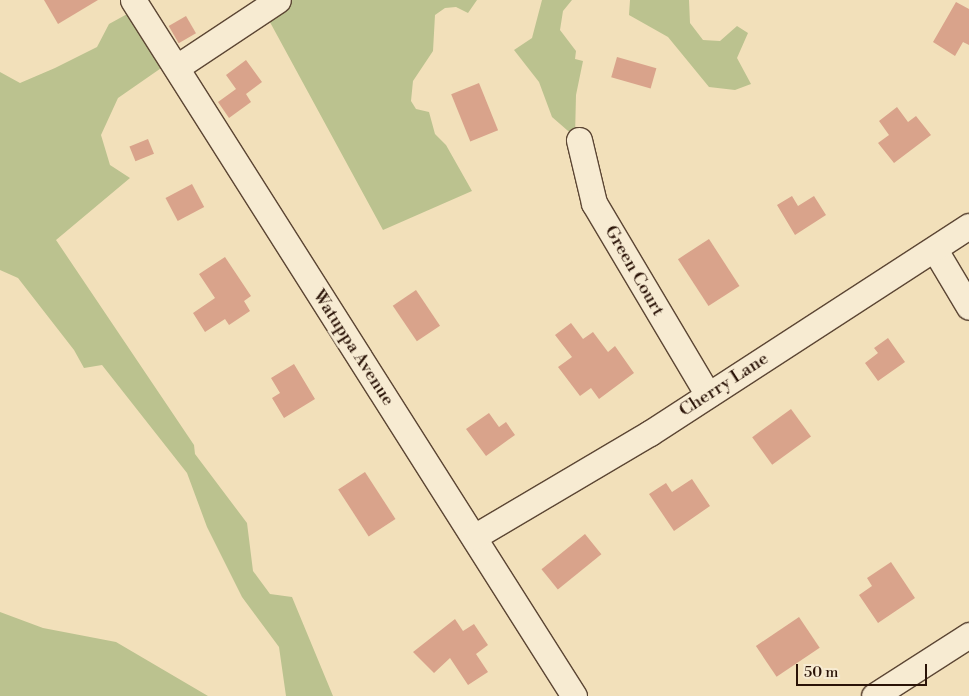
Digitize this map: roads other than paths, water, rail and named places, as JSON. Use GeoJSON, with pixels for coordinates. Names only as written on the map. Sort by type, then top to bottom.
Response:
{"type":"FeatureCollection","features":[{"type":"Feature","properties":{"kind":"street","name":"Watuppa Avenue"},"geometry":{"type":"LineString","coordinates":[[134,0],[574,696]]}},
{"type":"Feature","properties":{"kind":"street"},"geometry":{"type":"LineString","coordinates":[[177,67],[278,0]]}},
{"type":"Feature","properties":{"kind":"street","name":"Green Court"},"geometry":{"type":"LineString","coordinates":[[579,140],[594,203],[708,395]]}},
{"type":"Feature","properties":{"kind":"street","name":"Cherry Lane"},"geometry":{"type":"LineString","coordinates":[[474,537],[708,395],[935,250],[969,226]]}},
{"type":"Feature","properties":{"kind":"street"},"geometry":{"type":"LineString","coordinates":[[935,250],[969,307]]}},
{"type":"Feature","properties":{"kind":"street"},"geometry":{"type":"LineString","coordinates":[[874,696],[969,635]]}}]}
